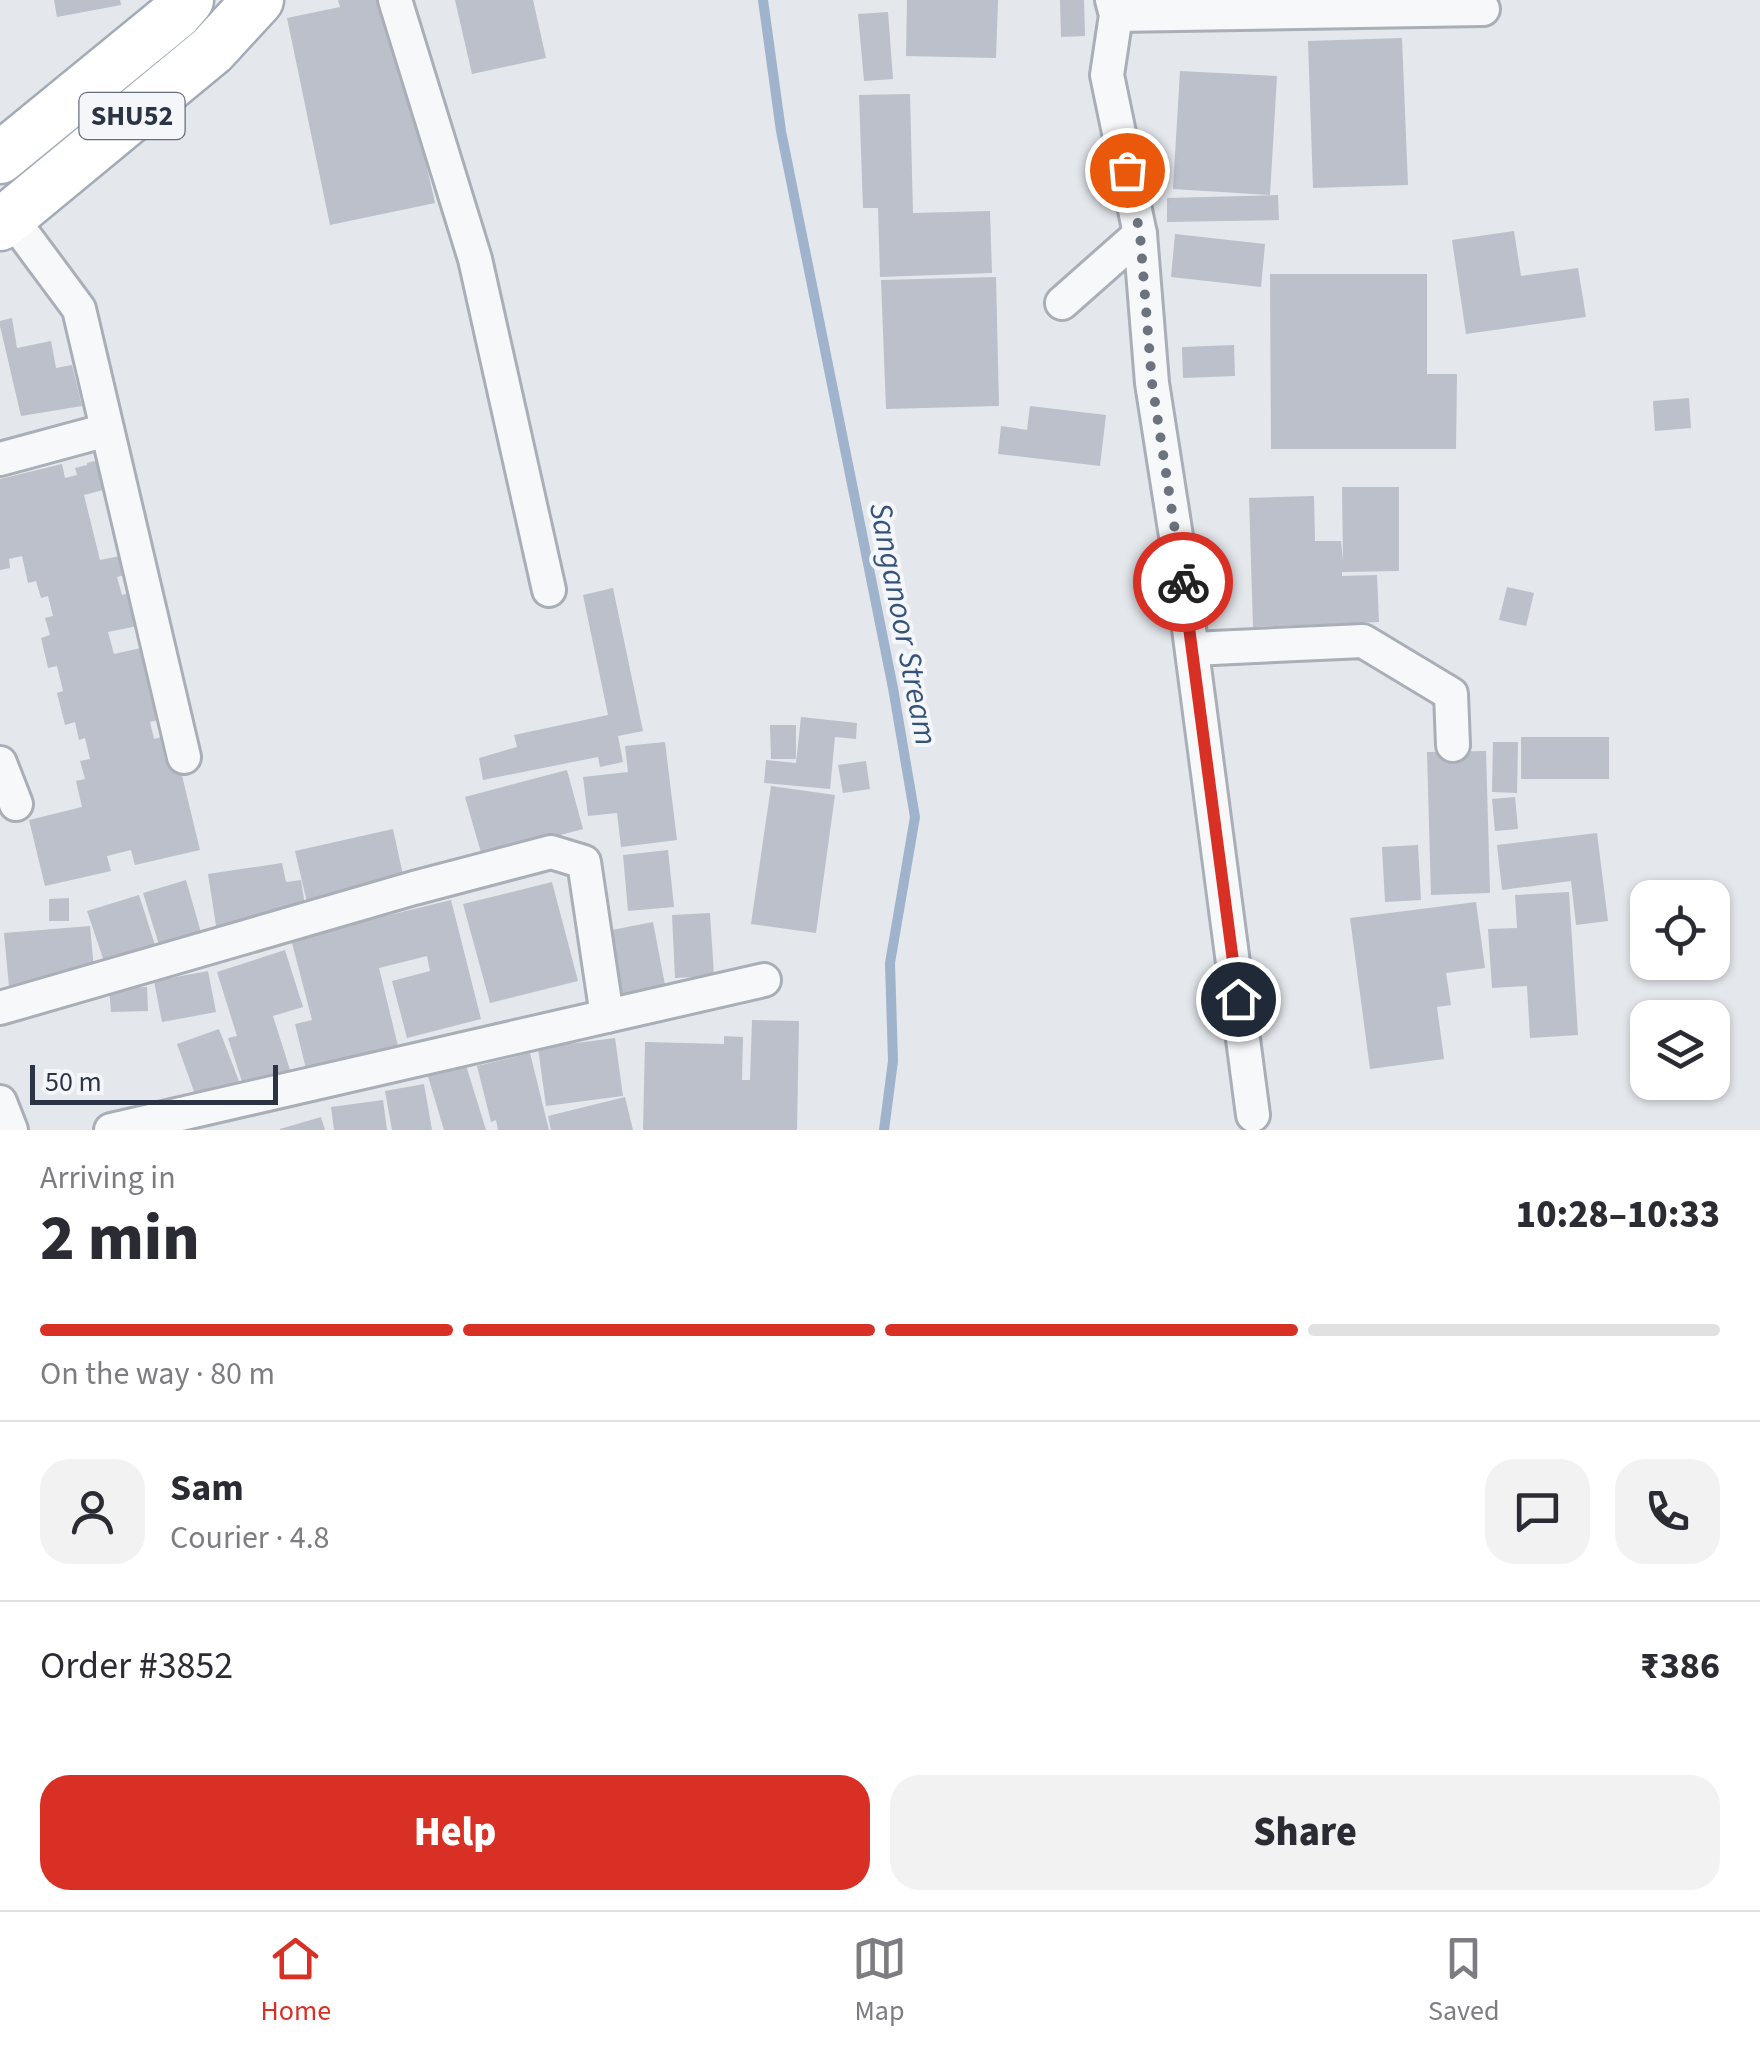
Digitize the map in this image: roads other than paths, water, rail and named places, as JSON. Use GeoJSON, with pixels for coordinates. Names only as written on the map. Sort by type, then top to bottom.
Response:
{"type":"FeatureCollection","features":[{"type":"Feature","properties":{"kind":"main road","name":"SHU52"},"geometry":{"type":"LineString","coordinates":[[0,158],[188,0]]}},
{"type":"Feature","properties":{"kind":"main road","name":"SHU52"},"geometry":{"type":"LineString","coordinates":[[5,221],[212,50],[252,2]]}},
{"type":"Feature","properties":{"kind":"main road"},"geometry":{"type":"LineString","coordinates":[[70,100],[106,138]]}},
{"type":"Feature","properties":{"kind":"street"},"geometry":{"type":"LineString","coordinates":[[395,0],[476,258],[549,590]]}},
{"type":"Feature","properties":{"kind":"street"},"geometry":{"type":"LineString","coordinates":[[1253,1115],[1192,649],[1152,383],[1140,234],[1107,75],[1114,7],[1484,9]]}},
{"type":"Feature","properties":{"kind":"street"},"geometry":{"type":"LineString","coordinates":[[5,221],[79,309],[184,757]]}},
{"type":"Feature","properties":{"kind":"street"},"geometry":{"type":"LineString","coordinates":[[1062,303],[1140,234]]}},
{"type":"Feature","properties":{"kind":"street"},"geometry":{"type":"LineString","coordinates":[[0,459],[107,430]]}},
{"type":"Feature","properties":{"kind":"street"},"geometry":{"type":"LineString","coordinates":[[1192,649],[1362,641],[1451,694],[1453,745]]}},
{"type":"Feature","properties":{"kind":"street"},"geometry":{"type":"LineString","coordinates":[[0,763],[16,804]]}},
{"type":"Feature","properties":{"kind":"street"},"geometry":{"type":"LineString","coordinates":[[0,1008],[551,852],[584,862],[607,1016]]}},
{"type":"Feature","properties":{"kind":"street"},"geometry":{"type":"LineString","coordinates":[[111,1130],[764,980]]}},
{"type":"Feature","properties":{"kind":"street"},"geometry":{"type":"LineString","coordinates":[[0,1102],[11,1130]]}},
{"type":"Feature","properties":{"kind":"waterway","name":"Sanganoor Stream"},"geometry":{"type":"LineString","coordinates":[[763,0],[781,131],[893,688],[915,817],[890,963],[893,1061],[884,1130]]}}]}
